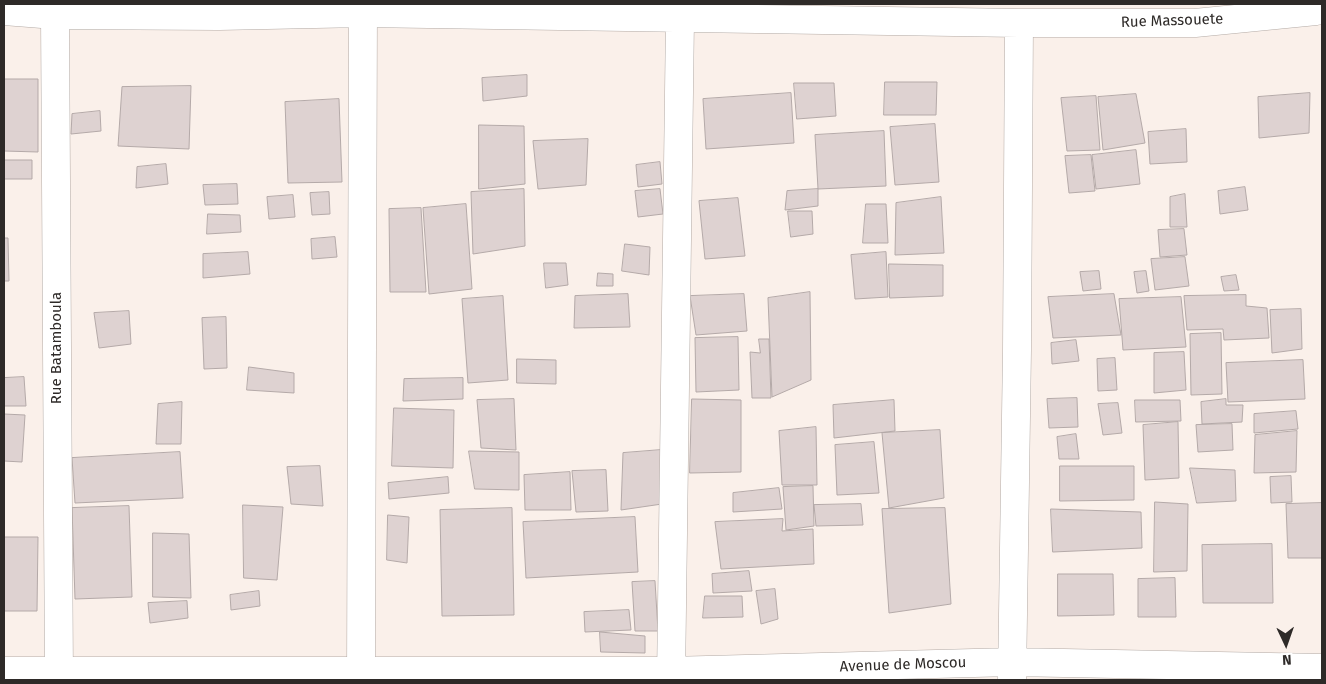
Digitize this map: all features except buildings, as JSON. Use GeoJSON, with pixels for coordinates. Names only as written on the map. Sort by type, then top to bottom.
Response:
{"type":"FeatureCollection","features":[{"type":"Feature","properties":{"kind":"street","name":"Rue Massouete"},"geometry":{"type":"LineString","coordinates":[[4,11],[55,15],[219,16],[363,8],[680,18],[1019,23],[1195,23],[1317,9]]}},
{"type":"Feature","properties":{"kind":"street"},"geometry":{"type":"LineString","coordinates":[[361,676],[363,8]]}},
{"type":"Feature","properties":{"kind":"street","name":"Rue Batamboula"},"geometry":{"type":"LineString","coordinates":[[55,15],[59,676]]}},
{"type":"Feature","properties":{"kind":"street"},"geometry":{"type":"LineString","coordinates":[[670,676],[680,18]]}},
{"type":"Feature","properties":{"kind":"street"},"geometry":{"type":"LineString","coordinates":[[1012,671],[1018,340],[1019,23]]}},
{"type":"Feature","properties":{"kind":"street","name":"Avenue de Moscou"},"geometry":{"type":"LineString","coordinates":[[4,671],[59,676],[670,676],[1322,668]]}}]}
